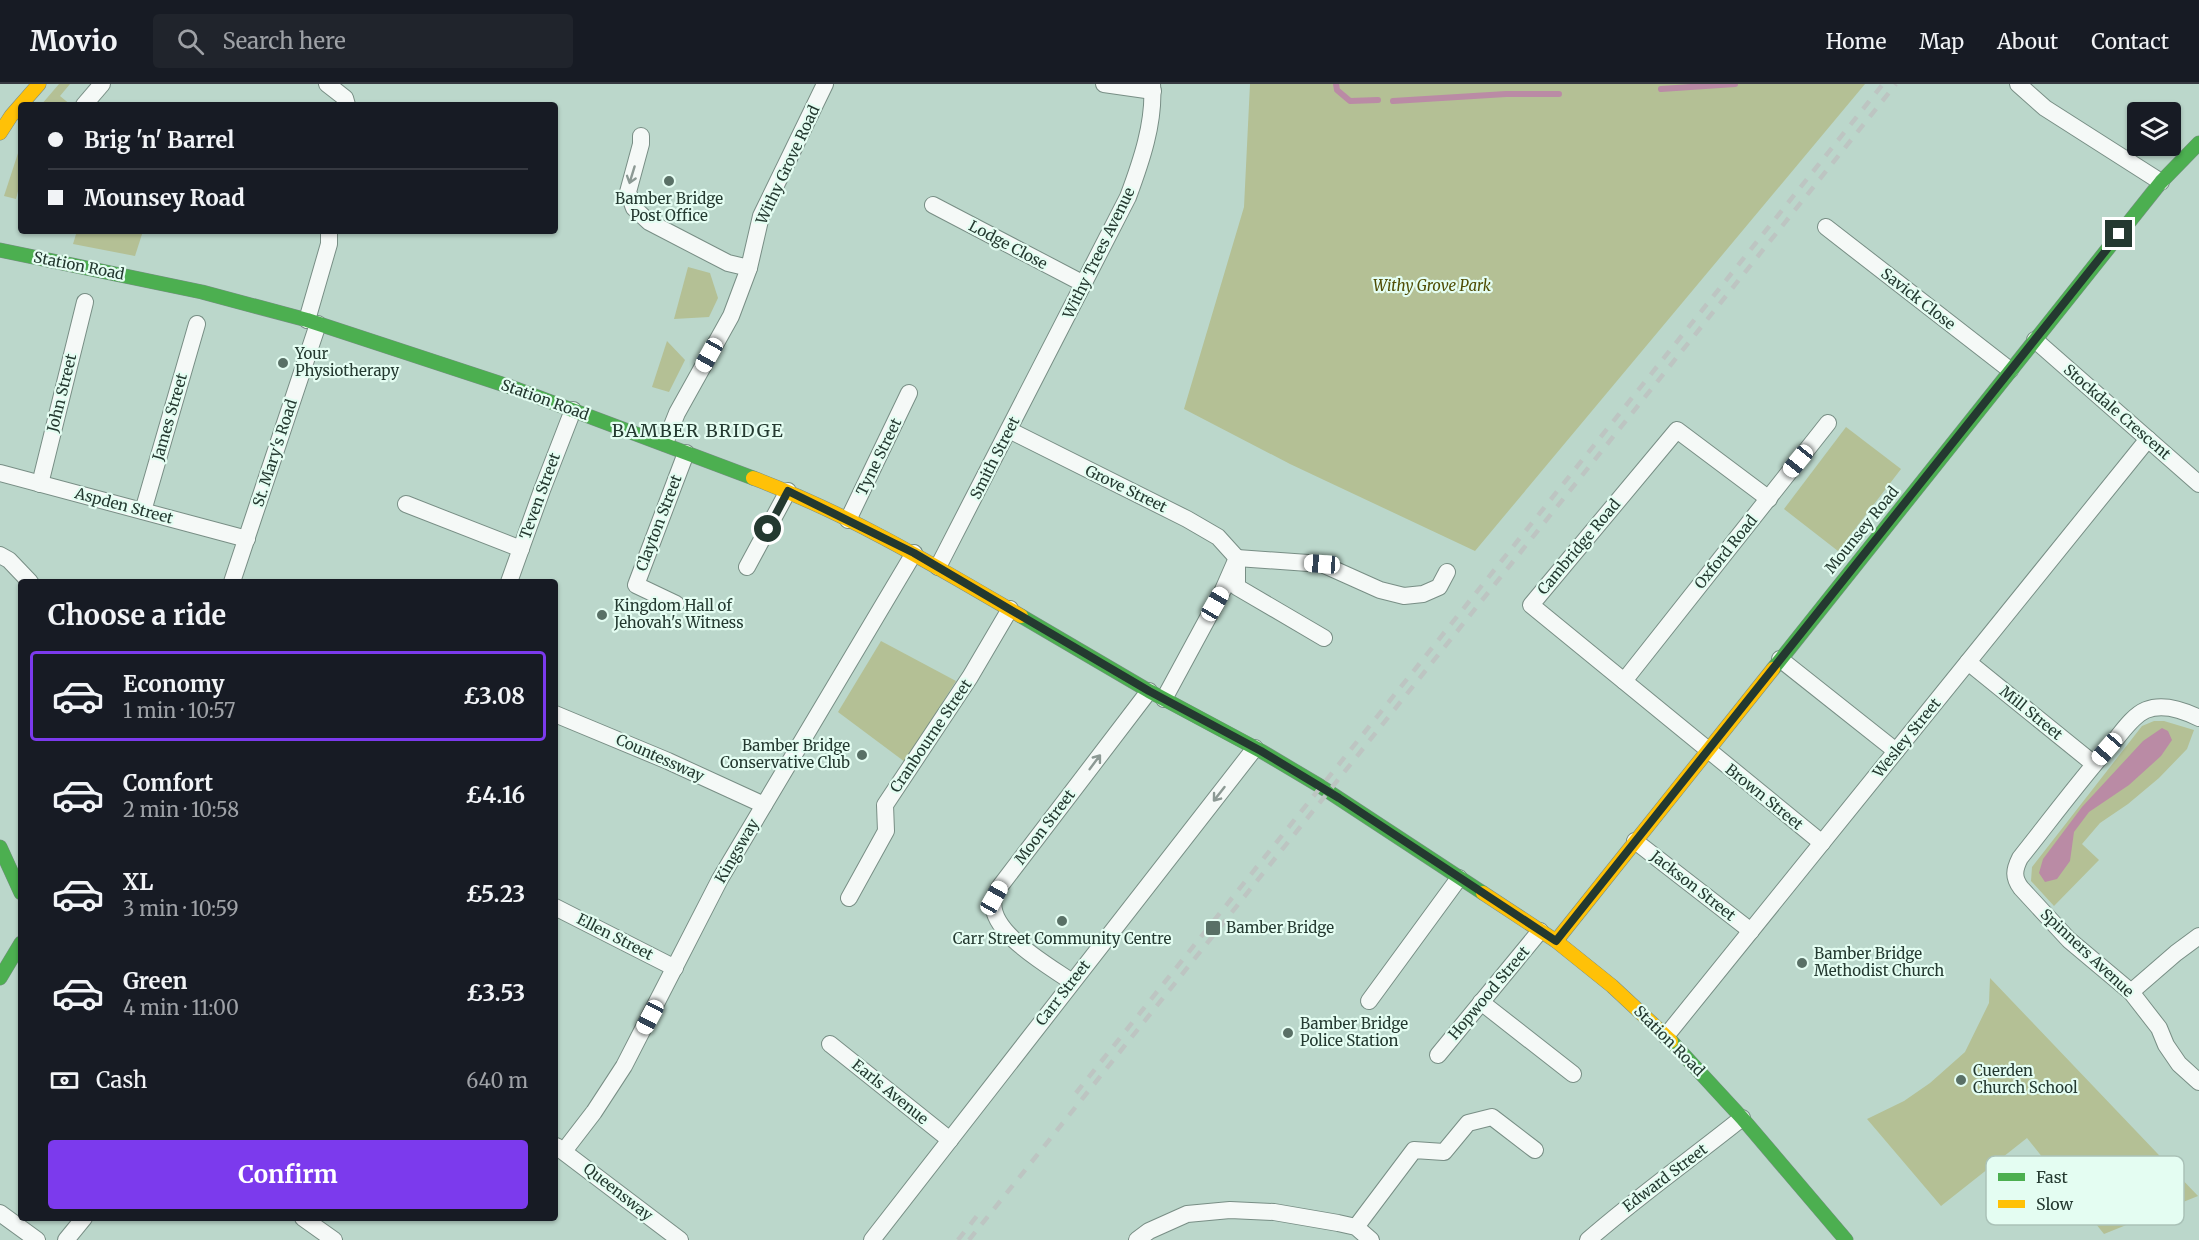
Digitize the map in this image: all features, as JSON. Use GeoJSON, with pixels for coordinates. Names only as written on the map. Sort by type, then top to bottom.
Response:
{"type":"FeatureCollection","features":[{"type":"Feature","properties":{"kind":"main road"},"geometry":{"type":"LineString","coordinates":[[23,102],[39,84]]}},
{"type":"Feature","properties":{"kind":"main road"},"geometry":{"type":"LineString","coordinates":[[0,133],[18,108]]}},
{"type":"Feature","properties":{"kind":"main road","name":"Mounsey Road"},"geometry":{"type":"LineString","coordinates":[[1556,941],[2161,182],[2199,143]]}},
{"type":"Feature","properties":{"kind":"main road","name":"Station Road"},"geometry":{"type":"LineString","coordinates":[[0,250],[202,292],[313,322],[511,387],[788,491],[914,553],[1339,798],[1556,941],[1612,986],[1666,1036],[1742,1118],[1846,1240]]}},
{"type":"Feature","properties":{"kind":"main road"},"geometry":{"type":"LineString","coordinates":[[0,847],[18,886]]}},
{"type":"Feature","properties":{"kind":"main road"},"geometry":{"type":"LineString","coordinates":[[0,978],[18,947]]}},
{"type":"Feature","properties":{"kind":"street"},"geometry":{"type":"LineString","coordinates":[[89,102],[102,84]]}},
{"type":"Feature","properties":{"kind":"street"},"geometry":{"type":"LineString","coordinates":[[327,84],[345,98],[346,102]]}},
{"type":"Feature","properties":{"kind":"street","name":"Withy Grove Road"},"geometry":{"type":"LineString","coordinates":[[665,443],[677,413],[731,316],[749,268],[761,216],[825,84]]}},
{"type":"Feature","properties":{"kind":"street"},"geometry":{"type":"LineString","coordinates":[[1104,84],[1152,87]]}},
{"type":"Feature","properties":{"kind":"street"},"geometry":{"type":"LineString","coordinates":[[2018,84],[2045,108],[2161,182]]}},
{"type":"Feature","properties":{"kind":"street","name":"Withy Trees Avenue"},"geometry":{"type":"LineString","coordinates":[[1051,349],[1128,197],[1140,165],[1150,120],[1152,87]]}},
{"type":"Feature","properties":{"kind":"street"},"geometry":{"type":"LineString","coordinates":[[641,136],[641,144],[628,192],[634,208],[649,222],[728,263],[749,268]]}},
{"type":"Feature","properties":{"kind":"street","name":"Lodge Close"},"geometry":{"type":"LineString","coordinates":[[933,205],[1084,284]]}},
{"type":"Feature","properties":{"kind":"street","name":"Savick Close"},"geometry":{"type":"LineString","coordinates":[[1826,227],[2010,370]]}},
{"type":"Feature","properties":{"kind":"street","name":"St. Mary's Road"},"geometry":{"type":"LineString","coordinates":[[233,579],[248,539],[313,322],[329,244],[328,234]]}},
{"type":"Feature","properties":{"kind":"street","name":"John Street"},"geometry":{"type":"LineString","coordinates":[[40,484],[84,302]]}},
{"type":"Feature","properties":{"kind":"street","name":"James Street"},"geometry":{"type":"LineString","coordinates":[[143,510],[197,324]]}},
{"type":"Feature","properties":{"kind":"street","name":"Stockdale Crescent"},"geometry":{"type":"LineString","coordinates":[[2035,340],[2199,484]]}},
{"type":"Feature","properties":{"kind":"street","name":"Smith Street"},"geometry":{"type":"LineString","coordinates":[[938,567],[1051,349]]}},
{"type":"Feature","properties":{"kind":"street","name":"Tyne Street"},"geometry":{"type":"LineString","coordinates":[[848,520],[909,393]]}},
{"type":"Feature","properties":{"kind":"street","name":"Teven Street"},"geometry":{"type":"LineString","coordinates":[[510,579],[573,410]]}},
{"type":"Feature","properties":{"kind":"street","name":"Oxford Road"},"geometry":{"type":"LineString","coordinates":[[1624,681],[1828,423]]}},
{"type":"Feature","properties":{"kind":"street","name":"Grove Street"},"geometry":{"type":"LineString","coordinates":[[1009,430],[1187,519],[1218,537],[1237,558]]}},
{"type":"Feature","properties":{"kind":"street","name":"Cambridge Road"},"geometry":{"type":"LineString","coordinates":[[1707,751],[1531,605],[1677,430],[1769,499]]}},
{"type":"Feature","properties":{"kind":"street","name":"Wesley Street"},"geometry":{"type":"LineString","coordinates":[[1666,1036],[2148,439]]}},
{"type":"Feature","properties":{"kind":"street","name":"Clayton Street"},"geometry":{"type":"LineString","coordinates":[[676,604],[636,585],[686,453]]}},
{"type":"Feature","properties":{"kind":"street","name":"Aspden Street"},"geometry":{"type":"LineString","coordinates":[[0,473],[248,539]]}},
{"type":"Feature","properties":{"kind":"street"},"geometry":{"type":"LineString","coordinates":[[747,567],[788,491]]}},
{"type":"Feature","properties":{"kind":"street"},"geometry":{"type":"LineString","coordinates":[[406,504],[521,549]]}},
{"type":"Feature","properties":{"kind":"street","name":"Kingsway"},"geometry":{"type":"LineString","coordinates":[[559,1148],[594,1112],[624,1066],[720,879],[914,553]]}},
{"type":"Feature","properties":{"kind":"street"},"geometry":{"type":"LineString","coordinates":[[0,555],[9,560],[27,579]]}},
{"type":"Feature","properties":{"kind":"street"},"geometry":{"type":"LineString","coordinates":[[1324,638],[1237,587],[1237,558],[1322,564],[1380,590],[1404,596],[1423,594],[1439,587],[1447,572]]}},
{"type":"Feature","properties":{"kind":"street","name":"Moon Street"},"geometry":{"type":"LineString","coordinates":[[1071,982],[1013,939],[996,919],[994,898],[1001,885],[1157,695],[1223,590],[1237,558]]}},
{"type":"Feature","properties":{"kind":"street","name":"Cranbourne Street"},"geometry":{"type":"LineString","coordinates":[[849,898],[886,831],[885,805],[970,676],[1010,609]]}},
{"type":"Feature","properties":{"kind":"street"},"geometry":{"type":"LineString","coordinates":[[1780,659],[1896,751]]}},
{"type":"Feature","properties":{"kind":"street","name":"Mill Street"},"geometry":{"type":"LineString","coordinates":[[1968,663],[2094,764]]}},
{"type":"Feature","properties":{"kind":"street"},"geometry":{"type":"LineString","coordinates":[[2094,764],[2133,719],[2144,711],[2156,707],[2169,707],[2199,718]]}},
{"type":"Feature","properties":{"kind":"street","name":"Countessway"},"geometry":{"type":"LineString","coordinates":[[558,715],[668,761],[764,805]]}},
{"type":"Feature","properties":{"kind":"street","name":"Carr Street"},"geometry":{"type":"LineString","coordinates":[[873,1240],[1071,982],[1255,748]]}},
{"type":"Feature","properties":{"kind":"street","name":"Brown Street"},"geometry":{"type":"LineString","coordinates":[[1707,751],[1822,843]]}},
{"type":"Feature","properties":{"kind":"street","name":"Spinners Avenue"},"geometry":{"type":"LineString","coordinates":[[2094,764],[2020,858],[2015,868],[2015,880],[2069,940],[2131,992],[2159,1028],[2166,1045],[2179,1064],[2199,1082]]}},
{"type":"Feature","properties":{"kind":"street","name":"Jackson Street"},"geometry":{"type":"LineString","coordinates":[[1635,841],[1751,931]]}},
{"type":"Feature","properties":{"kind":"street"},"geometry":{"type":"LineString","coordinates":[[1369,1001],[1459,878]]}},
{"type":"Feature","properties":{"kind":"street","name":"Ellen Street"},"geometry":{"type":"LineString","coordinates":[[558,909],[675,968]]}},
{"type":"Feature","properties":{"kind":"street","name":"Hopwood Street"},"geometry":{"type":"LineString","coordinates":[[1438,1055],[1540,931]]}},
{"type":"Feature","properties":{"kind":"street"},"geometry":{"type":"LineString","coordinates":[[2131,992],[2199,936]]}},
{"type":"Feature","properties":{"kind":"street"},"geometry":{"type":"LineString","coordinates":[[1481,1002],[1573,1074]]}},
{"type":"Feature","properties":{"kind":"street","name":"Earls Avenue"},"geometry":{"type":"LineString","coordinates":[[830,1044],[950,1140]]}},
{"type":"Feature","properties":{"kind":"street"},"geometry":{"type":"LineString","coordinates":[[1356,1227],[1414,1150],[1444,1152],[1468,1123],[1492,1117],[1535,1150]]}},
{"type":"Feature","properties":{"kind":"street","name":"Edward Street"},"geometry":{"type":"LineString","coordinates":[[1588,1240],[1622,1210],[1685,1164],[1742,1118]]}},
{"type":"Feature","properties":{"kind":"street","name":"Queensway"},"geometry":{"type":"LineString","coordinates":[[559,1148],[680,1240]]}},
{"type":"Feature","properties":{"kind":"street"},"geometry":{"type":"LineString","coordinates":[[1137,1240],[1149,1231],[1187,1215],[1230,1210],[1274,1212],[1356,1227],[1371,1240]]}},
{"type":"Feature","properties":{"kind":"street"},"geometry":{"type":"LineString","coordinates":[[0,1213],[37,1240]]}},
{"type":"Feature","properties":{"kind":"street"},"geometry":{"type":"LineString","coordinates":[[66,1240],[82,1221]]}},
{"type":"Feature","properties":{"kind":"street"},"geometry":{"type":"LineString","coordinates":[[307,1221],[334,1240]]}},
{"type":"Feature","properties":{"kind":"green space"},"geometry":{"type":"Polygon","coordinates":[[[59,84],[70,84],[60,96],[67,102],[44,102],[59,84]]]}},
{"type":"Feature","properties":{"kind":"green space","name":"Withy Grove Park"},"geometry":{"type":"Polygon","coordinates":[[[1250,84],[1865,84],[1475,551],[1290,464],[1184,409],[1244,207],[1250,84]]]}},
{"type":"Feature","properties":{"kind":"green space"},"geometry":{"type":"Polygon","coordinates":[[[18,153],[16,199],[4,196],[18,153]]]}},
{"type":"Feature","properties":{"kind":"green space"},"geometry":{"type":"Polygon","coordinates":[[[76,234],[142,234],[135,256],[73,244],[76,234]]]}},
{"type":"Feature","properties":{"kind":"green space"},"geometry":{"type":"Polygon","coordinates":[[[688,267],[710,273],[718,298],[709,317],[674,319],[688,267]]]}},
{"type":"Feature","properties":{"kind":"green space"},"geometry":{"type":"Polygon","coordinates":[[[667,341],[685,360],[669,392],[652,387],[667,341]]]}},
{"type":"Feature","properties":{"kind":"green space"},"geometry":{"type":"Polygon","coordinates":[[[1846,427],[1901,469],[1838,551],[1784,509],[1846,427]]]}},
{"type":"Feature","properties":{"kind":"green space"},"geometry":{"type":"Polygon","coordinates":[[[881,641],[956,681],[905,762],[838,712],[881,641]]]}},
{"type":"Feature","properties":{"kind":"green space"},"geometry":{"type":"Polygon","coordinates":[[[2154,721],[2164,721],[2194,730],[2187,749],[2159,778],[2128,804],[2100,823],[2082,844],[2099,860],[2054,906],[2031,881],[2032,867],[2142,726],[2154,721]]]}},
{"type":"Feature","properties":{"kind":"green space"},"geometry":{"type":"Polygon","coordinates":[[[1990,978],[2160,1156],[2041,1156],[2027,1138],[2004,1156],[1986,1156],[1986,1170],[1941,1206],[1867,1119],[1904,1101],[1930,1083],[1965,1052],[1989,1003],[1990,978]]]}},
{"type":"Feature","properties":{"kind":"green space"},"geometry":{"type":"Polygon","coordinates":[[[2184,1181],[2198,1196],[2184,1202],[2184,1181]]]}},
{"type":"Feature","properties":{"kind":"green space"},"geometry":{"type":"Polygon","coordinates":[[[2097,1225],[2126,1225],[2104,1234],[2097,1225]]]}},
{"type":"Feature","properties":{"kind":"shaded area"},"geometry":{"type":"Polygon","coordinates":[[[2162,728],[2168,731],[2172,740],[2161,756],[2129,785],[2089,812],[2074,832],[2070,861],[2057,879],[2045,882],[2039,873],[2043,859],[2082,807],[2143,741],[2162,728]]]}},
{"type":"Feature","properties":{"kind":"waterway"},"geometry":{"type":"LineString","coordinates":[[1336,84],[1337,90],[1350,101],[1378,100]]}},
{"type":"Feature","properties":{"kind":"waterway"},"geometry":{"type":"LineString","coordinates":[[1661,89],[1735,84]]}},
{"type":"Feature","properties":{"kind":"waterway"},"geometry":{"type":"LineString","coordinates":[[1393,101],[1506,94],[1559,94]]}},
{"type":"Feature","properties":{"kind":"railway"},"geometry":{"type":"LineString","coordinates":[[1076,1093],[1883,84]]}},
{"type":"Feature","properties":{"kind":"railway"},"geometry":{"type":"LineString","coordinates":[[969,1240],[1896,84]]}},
{"type":"Feature","properties":{"kind":"railway"},"geometry":{"type":"LineString","coordinates":[[958,1240],[980,1212]]}},
{"type":"Feature","properties":{"kind":"traffic: fast"},"geometry":{"type":"LineString","coordinates":[[1773,669],[2161,182],[2199,143]]}},
{"type":"Feature","properties":{"kind":"traffic: fast"},"geometry":{"type":"LineString","coordinates":[[0,250],[202,292],[307,320],[511,387],[753,478]]}},
{"type":"Feature","properties":{"kind":"traffic: fast"},"geometry":{"type":"LineString","coordinates":[[1021,616],[1149,691],[1261,751],[1320,786],[1483,893]]}},
{"type":"Feature","properties":{"kind":"traffic: fast"},"geometry":{"type":"LineString","coordinates":[[0,847],[18,886]]}},
{"type":"Feature","properties":{"kind":"traffic: fast"},"geometry":{"type":"LineString","coordinates":[[0,978],[18,948]]}},
{"type":"Feature","properties":{"kind":"traffic: fast"},"geometry":{"type":"LineString","coordinates":[[1671,1041],[1742,1118],[1846,1240]]}},
{"type":"Feature","properties":{"kind":"traffic: slow"},"geometry":{"type":"LineString","coordinates":[[23,102],[39,84]]}},
{"type":"Feature","properties":{"kind":"traffic: slow"},"geometry":{"type":"LineString","coordinates":[[0,133],[18,108]]}},
{"type":"Feature","properties":{"kind":"traffic: slow"},"geometry":{"type":"LineString","coordinates":[[753,478],[856,524],[923,559],[1021,616]]}},
{"type":"Feature","properties":{"kind":"traffic: slow"},"geometry":{"type":"LineString","coordinates":[[1556,941],[1773,669]]}},
{"type":"Feature","properties":{"kind":"traffic: slow"},"geometry":{"type":"LineString","coordinates":[[1483,893],[1556,941],[1612,986],[1671,1041]]}},
{"type":"Feature","properties":{"kind":"place","name":"Bamber Bridge Post Office"},"geometry":{"type":"Point","coordinates":[669,181]}},
{"type":"Feature","properties":{"kind":"place","name":"Your Physiotherapy"},"geometry":{"type":"Point","coordinates":[283,363]}},
{"type":"Feature","properties":{"kind":"place","name":"Kingdom Hall of Jehovah's Witness"},"geometry":{"type":"Point","coordinates":[602,615]}},
{"type":"Feature","properties":{"kind":"place","name":"Bamber Bridge Conservative Club"},"geometry":{"type":"Point","coordinates":[862,755]}},
{"type":"Feature","properties":{"kind":"place","name":"Carr Street Community Centre"},"geometry":{"type":"Point","coordinates":[1062,921]}},
{"type":"Feature","properties":{"kind":"place","name":"Bamber Bridge"},"geometry":{"type":"Point","coordinates":[1213,928]}},
{"type":"Feature","properties":{"kind":"place","name":"Bamber Bridge Methodist Church"},"geometry":{"type":"Point","coordinates":[1802,963]}},
{"type":"Feature","properties":{"kind":"place","name":"Bamber Bridge Police Station"},"geometry":{"type":"Point","coordinates":[1288,1033]}},
{"type":"Feature","properties":{"kind":"place","name":"Cuerden Church School"},"geometry":{"type":"Point","coordinates":[1961,1080]}},
{"type":"Feature","properties":{"kind":"district","name":"BAMBER BRIDGE"},"geometry":{"type":"Point","coordinates":[698,431]}},
{"type":"Feature","properties":{"kind":"route"},"geometry":{"type":"LineString","coordinates":[[768,529],[788,491],[914,553],[1149,691],[1261,751],[1320,786],[1556,941],[2119,234]]}}]}
